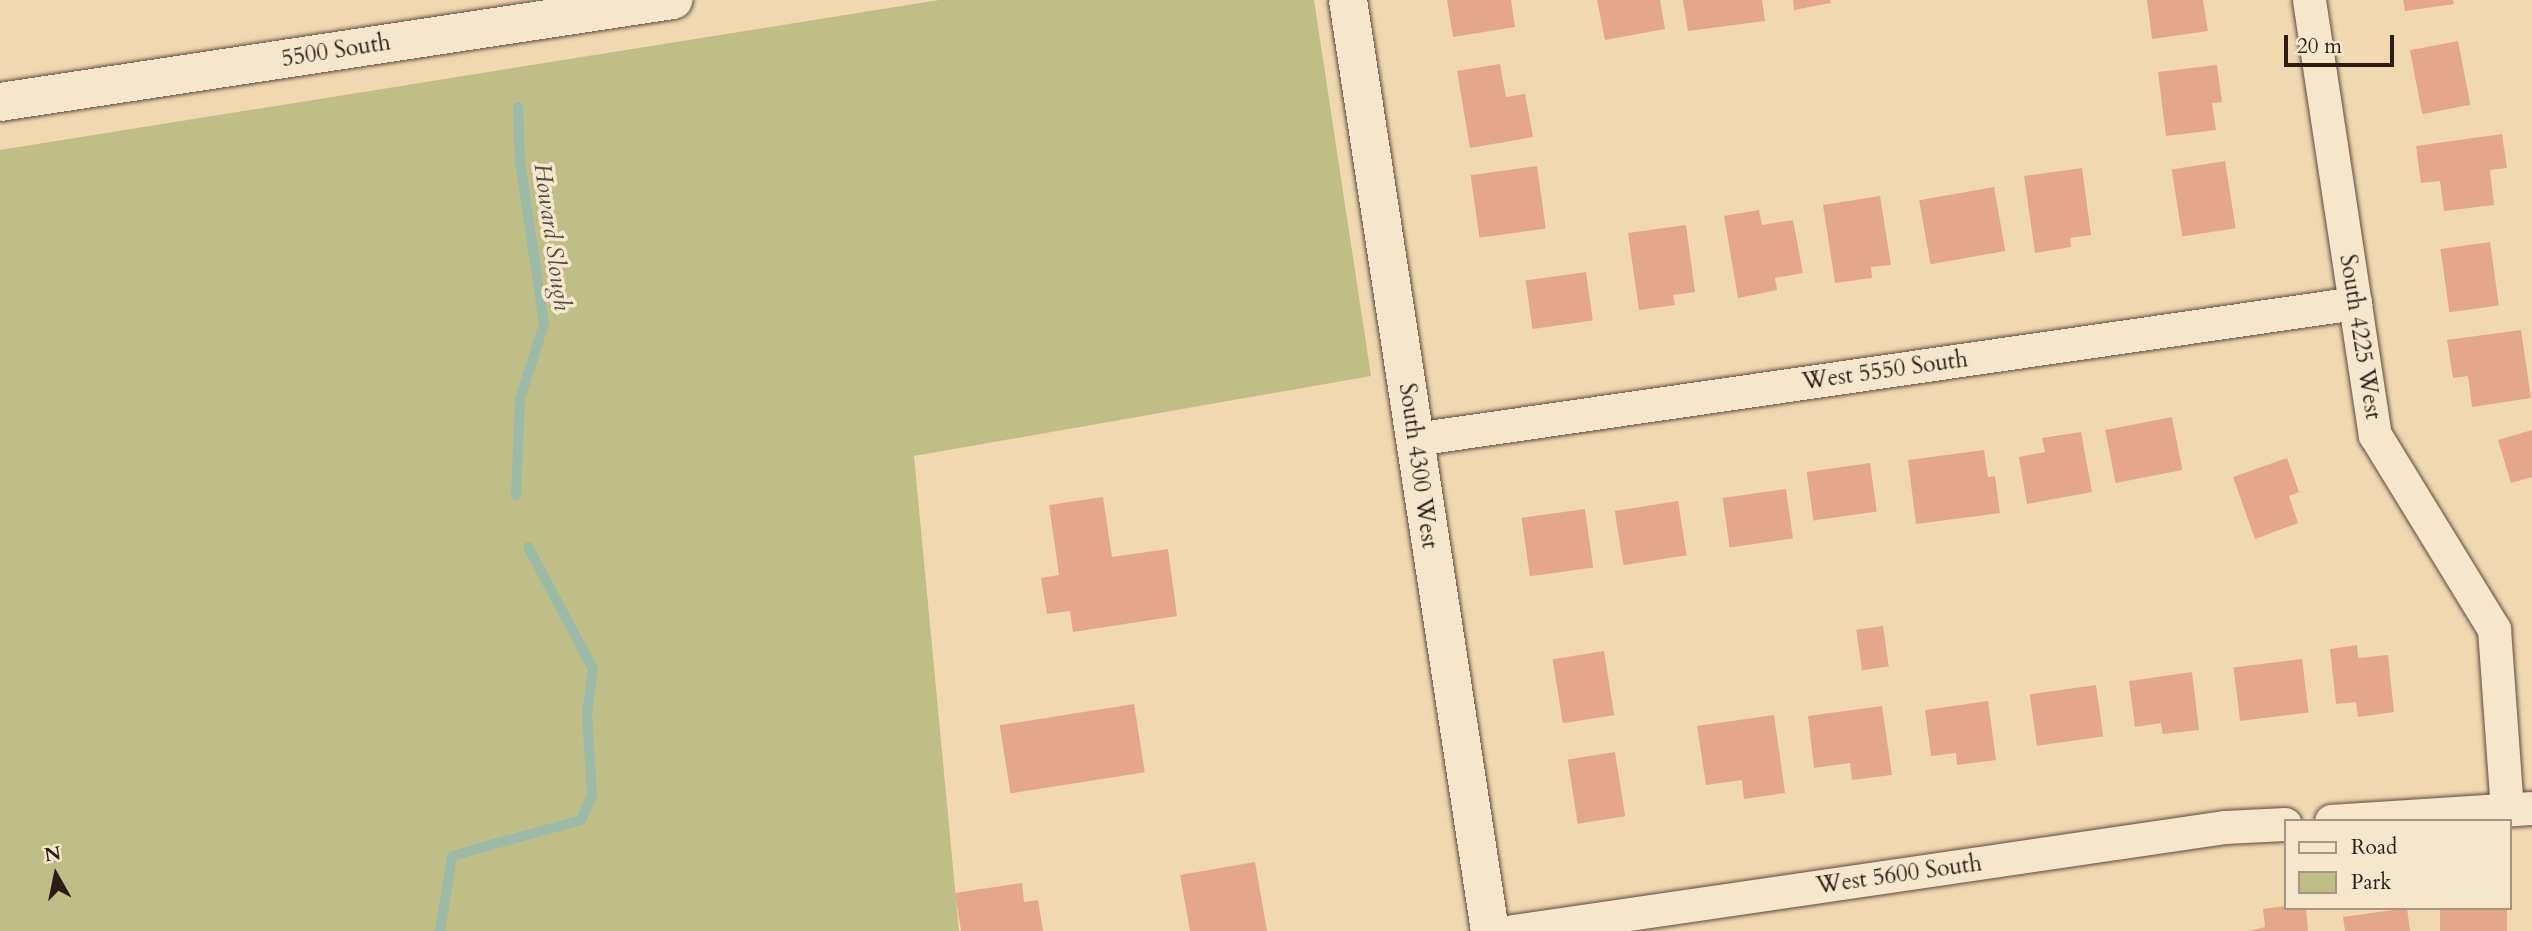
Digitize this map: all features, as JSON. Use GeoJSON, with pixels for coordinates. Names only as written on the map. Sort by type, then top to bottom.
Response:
{"type":"FeatureCollection","features":[{"type":"Feature","properties":{"kind":"main road","name":"5500 South"},"geometry":{"type":"LineString","coordinates":[[0,102],[673,0]]}},
{"type":"Feature","properties":{"kind":"main road","name":"South 4300 West"},"geometry":{"type":"LineString","coordinates":[[1348,0],[1490,931]]}},
{"type":"Feature","properties":{"kind":"street","name":"South 4225 West"},"geometry":{"type":"LineString","coordinates":[[2309,0],[2375,435],[2494,629],[2520,809]]}},
{"type":"Feature","properties":{"kind":"street","name":"West 5550 South"},"geometry":{"type":"LineString","coordinates":[[1415,439],[2355,303]]}},
{"type":"Feature","properties":{"kind":"street"},"geometry":{"type":"LineString","coordinates":[[2362,819],[2520,809]]}},
{"type":"Feature","properties":{"kind":"street","name":"West 5600 South"},"geometry":{"type":"LineString","coordinates":[[1513,931],[2225,827],[2284,824]]}},
{"type":"Feature","properties":{"kind":"green space"},"geometry":{"type":"Polygon","coordinates":[[[939,0],[1314,0],[1371,376],[914,456],[959,931],[0,931],[0,150],[939,0]]]}},
{"type":"Feature","properties":{"kind":"building"},"geometry":{"type":"Polygon","coordinates":[[[1447,0],[1511,0],[1515,27],[1453,37],[1447,0]]]}},
{"type":"Feature","properties":{"kind":"building"},"geometry":{"type":"Polygon","coordinates":[[[1597,0],[1660,0],[1665,29],[1605,40],[1597,0]]]}},
{"type":"Feature","properties":{"kind":"building"},"geometry":{"type":"Polygon","coordinates":[[[1683,0],[1762,0],[1765,21],[1688,31],[1683,0]]]}},
{"type":"Feature","properties":{"kind":"building"},"geometry":{"type":"Polygon","coordinates":[[[1793,0],[1830,0],[1831,3],[1794,10],[1793,0]]]}},
{"type":"Feature","properties":{"kind":"building"},"geometry":{"type":"Polygon","coordinates":[[[2147,0],[2203,0],[2208,31],[2152,39],[2147,0]]]}},
{"type":"Feature","properties":{"kind":"building"},"geometry":{"type":"Polygon","coordinates":[[[2403,0],[2453,0],[2454,4],[2405,11],[2403,0]]]}},
{"type":"Feature","properties":{"kind":"building"},"geometry":{"type":"Polygon","coordinates":[[[2458,41],[2470,105],[2422,114],[2410,50],[2458,41]]]}},
{"type":"Feature","properties":{"kind":"building"},"geometry":{"type":"Polygon","coordinates":[[[1500,64],[1506,97],[1525,94],[1533,137],[1470,148],[1457,71],[1500,64]]]}},
{"type":"Feature","properties":{"kind":"building"},"geometry":{"type":"Polygon","coordinates":[[[2217,65],[2222,102],[2212,103],[2216,130],[2166,136],[2158,72],[2217,65]]]}},
{"type":"Feature","properties":{"kind":"building"},"geometry":{"type":"Polygon","coordinates":[[[2502,134],[2507,168],[2490,170],[2494,205],[2444,211],[2440,181],[2421,183],[2416,146],[2502,134]]]}},
{"type":"Feature","properties":{"kind":"building"},"geometry":{"type":"Polygon","coordinates":[[[2225,161],[2236,228],[2182,237],[2172,169],[2225,161]]]}},
{"type":"Feature","properties":{"kind":"building"},"geometry":{"type":"Polygon","coordinates":[[[1537,166],[1546,228],[1479,238],[1471,175],[1537,166]]]}},
{"type":"Feature","properties":{"kind":"building"},"geometry":{"type":"Polygon","coordinates":[[[2082,168],[2091,235],[2070,238],[2071,247],[2035,253],[2024,176],[2082,168]]]}},
{"type":"Feature","properties":{"kind":"building"},"geometry":{"type":"Polygon","coordinates":[[[1994,187],[2005,251],[1930,264],[1919,200],[1994,187]]]}},
{"type":"Feature","properties":{"kind":"building"},"geometry":{"type":"Polygon","coordinates":[[[1880,196],[1891,265],[1871,267],[1872,278],[1835,283],[1823,205],[1880,196]]]}},
{"type":"Feature","properties":{"kind":"building"},"geometry":{"type":"Polygon","coordinates":[[[1759,210],[1762,225],[1793,220],[1803,273],[1775,278],[1777,290],[1738,298],[1724,216],[1759,210]]]}},
{"type":"Feature","properties":{"kind":"building"},"geometry":{"type":"Polygon","coordinates":[[[1686,225],[1695,292],[1673,295],[1675,305],[1639,310],[1628,233],[1686,225]]]}},
{"type":"Feature","properties":{"kind":"building"},"geometry":{"type":"Polygon","coordinates":[[[2490,242],[2499,305],[2449,312],[2440,249],[2490,242]]]}},
{"type":"Feature","properties":{"kind":"building"},"geometry":{"type":"Polygon","coordinates":[[[1586,272],[1593,321],[1532,329],[1526,280],[1586,272]]]}},
{"type":"Feature","properties":{"kind":"building"},"geometry":{"type":"Polygon","coordinates":[[[2521,330],[2531,398],[2472,407],[2468,376],[2453,378],[2447,340],[2521,330]]]}},
{"type":"Feature","properties":{"kind":"building"},"geometry":{"type":"Polygon","coordinates":[[[2172,417],[2182,470],[2116,483],[2105,430],[2172,417]]]}},
{"type":"Feature","properties":{"kind":"building"},"geometry":{"type":"Polygon","coordinates":[[[2532,430],[2532,477],[2511,483],[2498,440],[2532,430]]]}},
{"type":"Feature","properties":{"kind":"building"},"geometry":{"type":"Polygon","coordinates":[[[2081,432],[2092,492],[2027,504],[2019,457],[2045,452],[2042,438],[2081,432]]]}},
{"type":"Feature","properties":{"kind":"building"},"geometry":{"type":"Polygon","coordinates":[[[1984,450],[1988,477],[1995,476],[2000,513],[1916,524],[1908,460],[1984,450]]]}},
{"type":"Feature","properties":{"kind":"building"},"geometry":{"type":"Polygon","coordinates":[[[2287,458],[2299,492],[2289,496],[2298,523],[2255,539],[2233,477],[2287,458]]]}},
{"type":"Feature","properties":{"kind":"building"},"geometry":{"type":"Polygon","coordinates":[[[1870,463],[1877,512],[1813,520],[1807,472],[1870,463]]]}},
{"type":"Feature","properties":{"kind":"building"},"geometry":{"type":"Polygon","coordinates":[[[1786,489],[1793,539],[1730,547],[1723,498],[1786,489]]]}},
{"type":"Feature","properties":{"kind":"building"},"geometry":{"type":"Polygon","coordinates":[[[1103,497],[1112,557],[1168,549],[1177,616],[1073,632],[1070,611],[1047,614],[1041,578],[1059,575],[1049,505],[1103,497]]]}},
{"type":"Feature","properties":{"kind":"building"},"geometry":{"type":"Polygon","coordinates":[[[1678,501],[1687,555],[1623,565],[1615,511],[1678,501]]]}},
{"type":"Feature","properties":{"kind":"building"},"geometry":{"type":"Polygon","coordinates":[[[1585,509],[1593,567],[1530,576],[1522,518],[1585,509]]]}},
{"type":"Feature","properties":{"kind":"building"},"geometry":{"type":"Polygon","coordinates":[[[1883,626],[1889,667],[1862,670],[1856,630],[1883,626]]]}},
{"type":"Feature","properties":{"kind":"building"},"geometry":{"type":"Polygon","coordinates":[[[2357,645],[2358,658],[2388,655],[2394,712],[2358,717],[2356,702],[2336,704],[2330,649],[2357,645]]]}},
{"type":"Feature","properties":{"kind":"building"},"geometry":{"type":"Polygon","coordinates":[[[1604,651],[1614,715],[1563,723],[1553,659],[1604,651]]]}},
{"type":"Feature","properties":{"kind":"building"},"geometry":{"type":"Polygon","coordinates":[[[2302,659],[2309,713],[2240,721],[2234,667],[2302,659]]]}},
{"type":"Feature","properties":{"kind":"building"},"geometry":{"type":"Polygon","coordinates":[[[2192,672],[2199,730],[2163,734],[2161,723],[2135,727],[2129,681],[2192,672]]]}},
{"type":"Feature","properties":{"kind":"building"},"geometry":{"type":"Polygon","coordinates":[[[2096,685],[2103,736],[2037,746],[2030,694],[2096,685]]]}},
{"type":"Feature","properties":{"kind":"building"},"geometry":{"type":"Polygon","coordinates":[[[1988,701],[1996,760],[1957,765],[1956,753],[1931,756],[1925,710],[1988,701]]]}},
{"type":"Feature","properties":{"kind":"building"},"geometry":{"type":"Polygon","coordinates":[[[1134,704],[1145,772],[1010,793],[1000,725],[1134,704]]]}},
{"type":"Feature","properties":{"kind":"building"},"geometry":{"type":"Polygon","coordinates":[[[1882,706],[1892,775],[1852,780],[1850,763],[1814,768],[1808,716],[1882,706]]]}},
{"type":"Feature","properties":{"kind":"building"},"geometry":{"type":"Polygon","coordinates":[[[1774,715],[1785,793],[1744,799],[1742,780],[1706,785],[1697,726],[1774,715]]]}},
{"type":"Feature","properties":{"kind":"building"},"geometry":{"type":"Polygon","coordinates":[[[1615,752],[1625,816],[1578,824],[1568,760],[1615,752]]]}},
{"type":"Feature","properties":{"kind":"building"},"geometry":{"type":"Polygon","coordinates":[[[1255,862],[1267,931],[1190,931],[1180,875],[1255,862]]]}},
{"type":"Feature","properties":{"kind":"building"},"geometry":{"type":"Polygon","coordinates":[[[1022,883],[1024,902],[1038,900],[1043,931],[961,931],[955,893],[1022,883]]]}},
{"type":"Feature","properties":{"kind":"building"},"geometry":{"type":"Polygon","coordinates":[[[2284,906],[2284,910],[2306,910],[2308,931],[2249,931],[2265,927],[2263,909],[2284,906]]]}},
{"type":"Feature","properties":{"kind":"building"},"geometry":{"type":"Polygon","coordinates":[[[2407,910],[2410,931],[2345,931],[2343,917],[2407,910]]]}},
{"type":"Feature","properties":{"kind":"building"},"geometry":{"type":"Polygon","coordinates":[[[2440,910],[2507,910],[2507,931],[2440,931],[2440,910]]]}},
{"type":"Feature","properties":{"kind":"waterway","name":"Howard Slough"},"geometry":{"type":"LineString","coordinates":[[516,495],[520,399],[544,324],[520,161],[518,107]]}},
{"type":"Feature","properties":{"kind":"waterway","name":"Howard Slough"},"geometry":{"type":"LineString","coordinates":[[440,931],[452,856],[581,820],[592,795],[587,713],[593,669],[528,547]]}}]}
